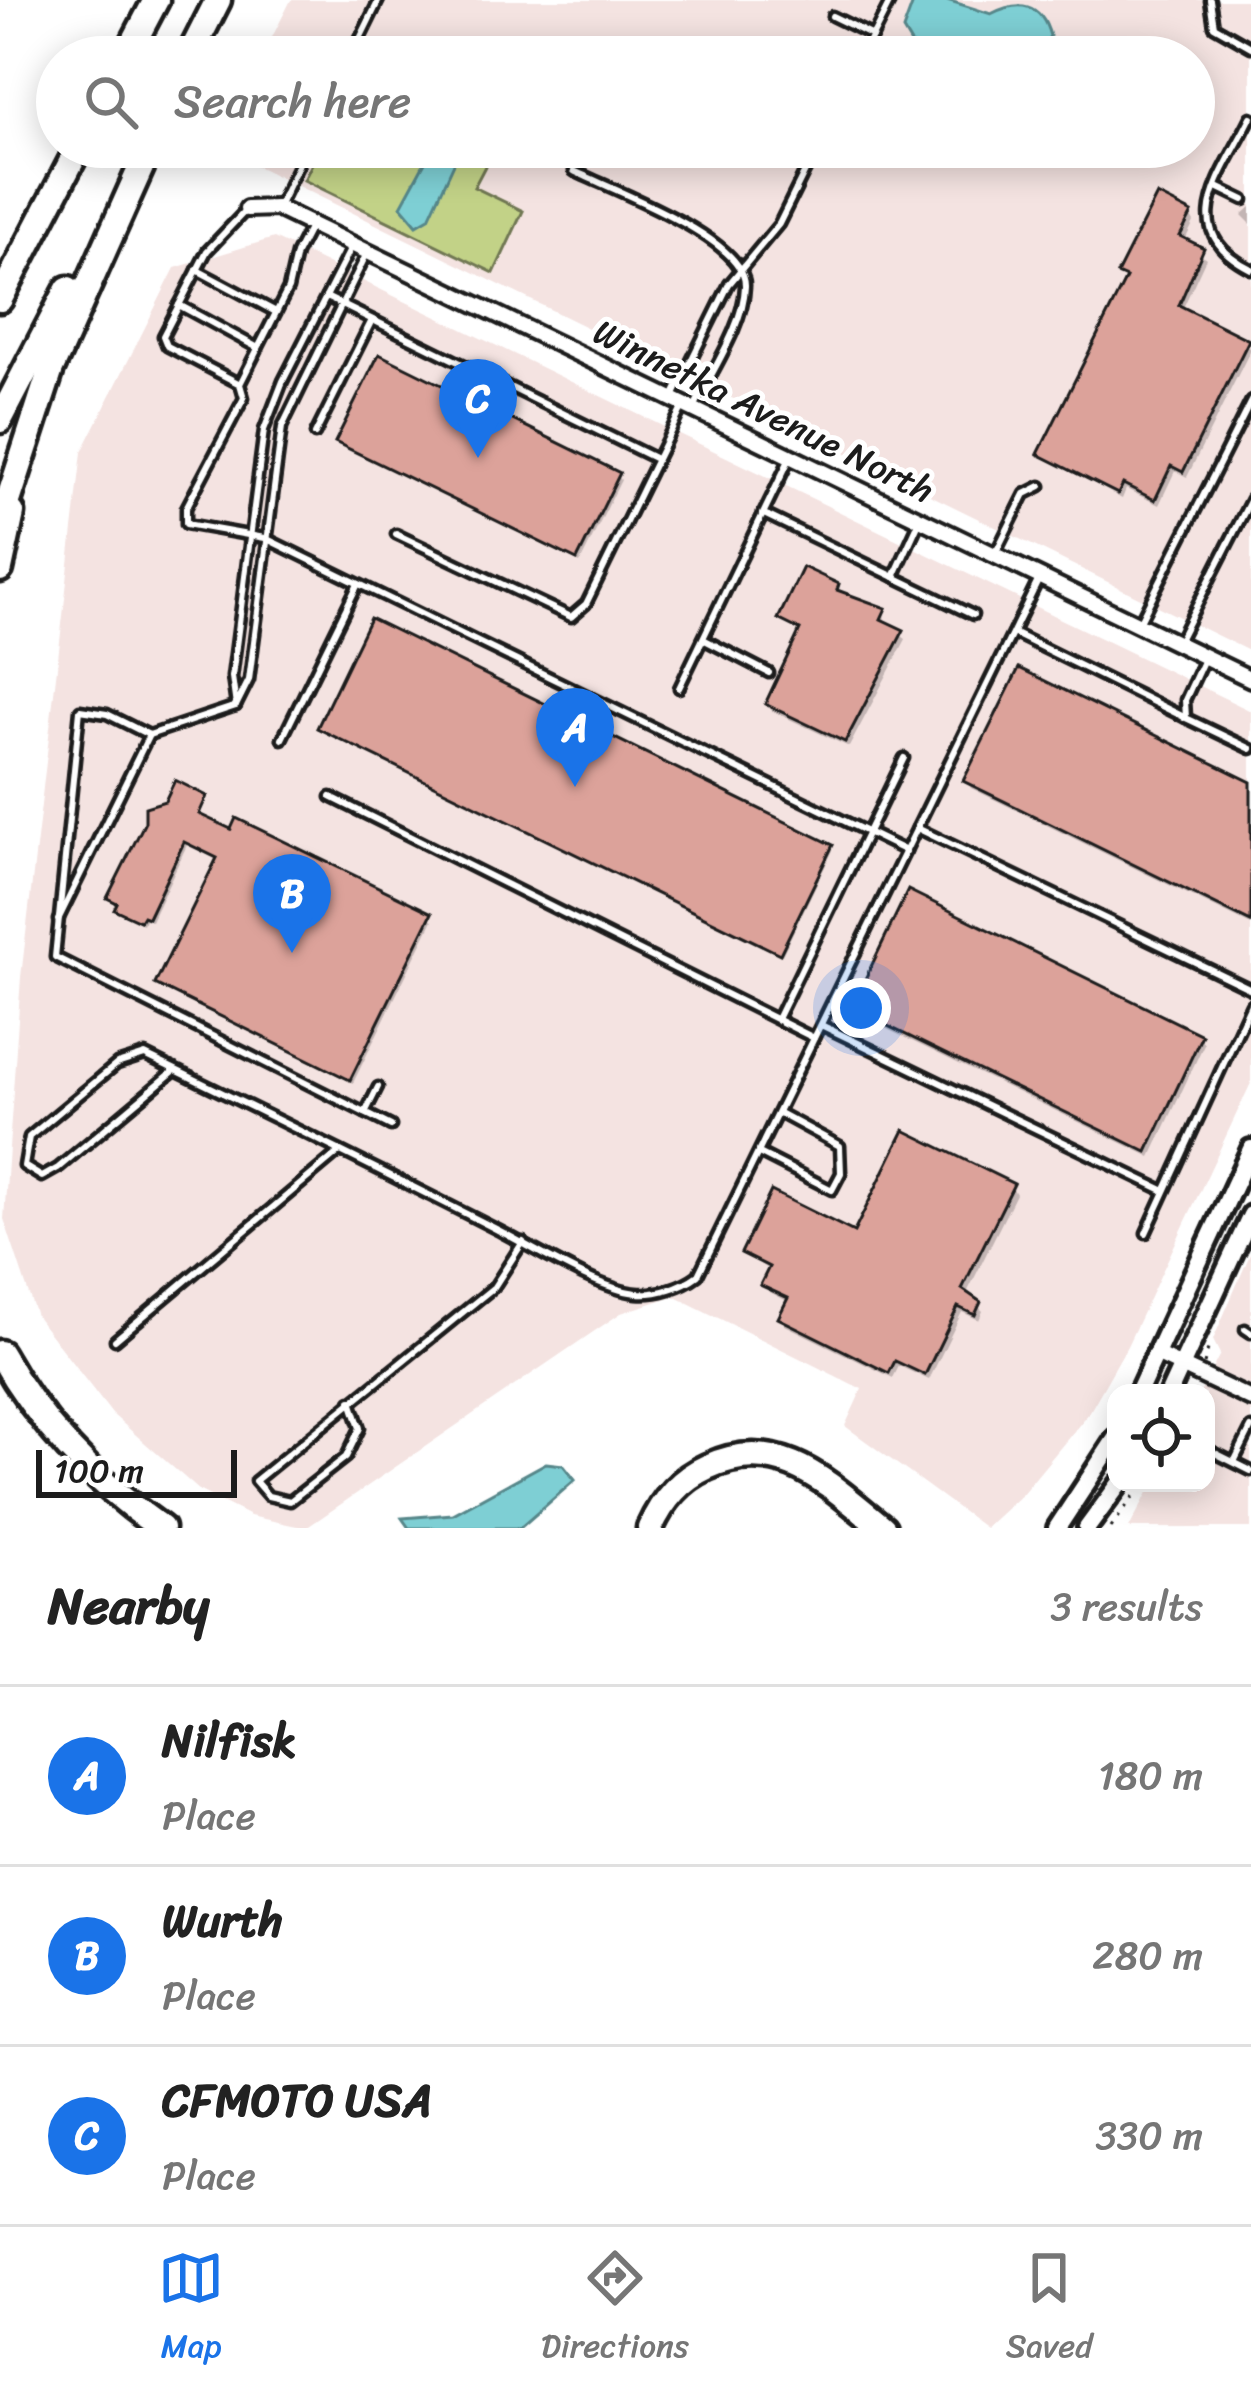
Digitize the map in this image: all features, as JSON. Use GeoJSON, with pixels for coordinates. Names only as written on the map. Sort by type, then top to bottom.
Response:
{"type":"FeatureCollection","features":[{"type":"Feature","properties":{"kind":"highway"},"geometry":{"type":"LineString","coordinates":[[137,36],[156,0]]}},
{"type":"Feature","properties":{"kind":"highway"},"geometry":{"type":"LineString","coordinates":[[200,36],[217,3]]}},
{"type":"Feature","properties":{"kind":"highway"},"geometry":{"type":"LineString","coordinates":[[3,292],[69,168]]}},
{"type":"Feature","properties":{"kind":"highway"},"geometry":{"type":"LineString","coordinates":[[0,419],[135,168]]}},
{"type":"Feature","properties":{"kind":"highway"},"geometry":{"type":"LineString","coordinates":[[0,526],[65,334],[137,168]]}},
{"type":"Feature","properties":{"kind":"highway"},"geometry":{"type":"LineString","coordinates":[[0,569],[28,437]]}},
{"type":"Feature","properties":{"kind":"highway"},"geometry":{"type":"LineString","coordinates":[[0,1353],[36,1409],[74,1454],[160,1528]]}},
{"type":"Feature","properties":{"kind":"highway"},"geometry":{"type":"LineString","coordinates":[[650,1528],[688,1476],[746,1453],[798,1465],[883,1528]]}},
{"type":"Feature","properties":{"kind":"street","name":"Winnetka Avenue North"},"geometry":{"type":"LineString","coordinates":[[247,209],[277,208],[1251,680]]}},
{"type":"Feature","properties":{"kind":"street"},"geometry":{"type":"LineString","coordinates":[[1142,1384],[1251,1149]]}},
{"type":"Feature","properties":{"kind":"street"},"geometry":{"type":"LineString","coordinates":[[1173,1384],[1251,1215]]}},
{"type":"Feature","properties":{"kind":"street"},"geometry":{"type":"LineString","coordinates":[[1156,1354],[1251,1399]]}},
{"type":"Feature","properties":{"kind":"street"},"geometry":{"type":"LineString","coordinates":[[1057,1528],[1107,1452]]}},
{"type":"Feature","properties":{"kind":"street"},"geometry":{"type":"LineString","coordinates":[[1087,1528],[1113,1492]]}},
{"type":"Feature","properties":{"kind":"lane"},"geometry":{"type":"LineString","coordinates":[[361,36],[379,0]]}},
{"type":"Feature","properties":{"kind":"lane"},"geometry":{"type":"LineString","coordinates":[[832,16],[873,36],[891,0]]}},
{"type":"Feature","properties":{"kind":"lane"},"geometry":{"type":"LineString","coordinates":[[1210,0],[1214,26],[1251,47]]}},
{"type":"Feature","properties":{"kind":"lane"},"geometry":{"type":"LineString","coordinates":[[1251,117],[1208,208],[1213,242],[1226,256],[1251,269]]}},
{"type":"Feature","properties":{"kind":"lane"},"geometry":{"type":"LineString","coordinates":[[277,208],[297,168]]}},
{"type":"Feature","properties":{"kind":"lane"},"geometry":{"type":"LineString","coordinates":[[683,405],[701,343],[740,266],[779,224],[807,168]]}},
{"type":"Feature","properties":{"kind":"lane"},"geometry":{"type":"LineString","coordinates":[[396,534],[571,617],[586,604],[683,405],[720,352],[744,295],[740,266],[707,237],[574,171]]}},
{"type":"Feature","properties":{"kind":"lane"},"geometry":{"type":"LineString","coordinates":[[1217,187],[1244,200]]}},
{"type":"Feature","properties":{"kind":"lane"},"geometry":{"type":"LineString","coordinates":[[240,384],[163,341],[207,251],[247,209]]}},
{"type":"Feature","properties":{"kind":"lane"},"geometry":{"type":"LineString","coordinates":[[311,225],[277,312],[240,384],[244,398],[185,517],[195,530],[265,538],[905,851]]}},
{"type":"Feature","properties":{"kind":"lane"},"geometry":{"type":"LineString","coordinates":[[236,706],[232,677],[264,430],[326,297],[360,249]]}},
{"type":"Feature","properties":{"kind":"lane"},"geometry":{"type":"LineString","coordinates":[[360,249],[282,427],[249,680],[236,706],[149,735],[107,714],[80,710],[55,957],[392,1126]]}},
{"type":"Feature","properties":{"kind":"lane"},"geometry":{"type":"LineString","coordinates":[[197,269],[277,312]]}},
{"type":"Feature","properties":{"kind":"lane"},"geometry":{"type":"LineString","coordinates":[[326,297],[656,460]]}},
{"type":"Feature","properties":{"kind":"lane"},"geometry":{"type":"LineString","coordinates":[[179,305],[258,348]]}},
{"type":"Feature","properties":{"kind":"lane"},"geometry":{"type":"LineString","coordinates":[[315,434],[372,320]]}},
{"type":"Feature","properties":{"kind":"lane"},"geometry":{"type":"LineString","coordinates":[[701,343],[720,352]]}},
{"type":"Feature","properties":{"kind":"lane"},"geometry":{"type":"LineString","coordinates":[[1138,625],[1251,401]]}},
{"type":"Feature","properties":{"kind":"lane"},"geometry":{"type":"LineString","coordinates":[[679,688],[791,457]]}},
{"type":"Feature","properties":{"kind":"lane"},"geometry":{"type":"LineString","coordinates":[[994,555],[1025,494],[1040,486]]}},
{"type":"Feature","properties":{"kind":"lane"},"geometry":{"type":"LineString","coordinates":[[1177,644],[1251,499]]}},
{"type":"Feature","properties":{"kind":"lane"},"geometry":{"type":"LineString","coordinates":[[764,514],[973,615]]}},
{"type":"Feature","properties":{"kind":"lane"},"geometry":{"type":"LineString","coordinates":[[894,577],[921,520]]}},
{"type":"Feature","properties":{"kind":"lane"},"geometry":{"type":"LineString","coordinates":[[175,1070],[58,1168],[42,1177],[24,1166],[29,1137],[117,1064],[146,1055],[619,1289],[640,1294],[688,1283],[698,1275],[779,1113],[1040,577]]}},
{"type":"Feature","properties":{"kind":"lane"},"geometry":{"type":"LineString","coordinates":[[282,739],[358,584]]}},
{"type":"Feature","properties":{"kind":"lane"},"geometry":{"type":"LineString","coordinates":[[1012,633],[1251,749]]}},
{"type":"Feature","properties":{"kind":"lane"},"geometry":{"type":"LineString","coordinates":[[703,639],[770,673]]}},
{"type":"Feature","properties":{"kind":"lane"},"geometry":{"type":"LineString","coordinates":[[1186,718],[1185,700],[1204,657]]}},
{"type":"Feature","properties":{"kind":"lane"},"geometry":{"type":"LineString","coordinates":[[55,926],[149,735]]}},
{"type":"Feature","properties":{"kind":"lane"},"geometry":{"type":"LineString","coordinates":[[777,1019],[904,758]]}},
{"type":"Feature","properties":{"kind":"lane"},"geometry":{"type":"LineString","coordinates":[[331,797],[814,1038]]}},
{"type":"Feature","properties":{"kind":"lane"},"geometry":{"type":"LineString","coordinates":[[917,828],[1251,989]]}},
{"type":"Feature","properties":{"kind":"lane"},"geometry":{"type":"LineString","coordinates":[[1146,1233],[1251,1004]]}},
{"type":"Feature","properties":{"kind":"lane"},"geometry":{"type":"LineString","coordinates":[[821,1025],[1162,1190]]}},
{"type":"Feature","properties":{"kind":"lane"},"geometry":{"type":"LineString","coordinates":[[365,1113],[378,1087]]}},
{"type":"Feature","properties":{"kind":"lane"},"geometry":{"type":"LineString","coordinates":[[759,1153],[832,1190],[841,1173],[840,1146],[779,1113]]}},
{"type":"Feature","properties":{"kind":"lane"},"geometry":{"type":"LineString","coordinates":[[115,1340],[340,1151]]}},
{"type":"Feature","properties":{"kind":"lane"},"geometry":{"type":"LineString","coordinates":[[352,1401],[360,1428],[346,1457],[290,1501],[268,1496],[255,1481],[352,1401],[494,1288],[523,1242]]}},
{"type":"Feature","properties":{"kind":"lane"},"geometry":{"type":"LineString","coordinates":[[1234,1462],[1251,1428]]}},
{"type":"Feature","properties":{"kind":"lane"},"geometry":{"type":"LineString","coordinates":[[1215,1453],[1250,1467]]}},
{"type":"Feature","properties":{"kind":"path"},"geometry":{"type":"LineString","coordinates":[[1112,1528],[1137,1492]]}},
{"type":"Feature","properties":{"kind":"shaded area"},"geometry":{"type":"Polygon","coordinates":[[[291,0],[1251,0],[1251,652],[261,168],[1215,168],[1215,36],[273,36],[291,0]]]}},
{"type":"Feature","properties":{"kind":"shaded area"},"geometry":{"type":"Polygon","coordinates":[[[274,238],[1251,711],[1251,1083],[1127,1346],[1089,1413],[1022,1494],[985,1528],[845,1426],[862,1389],[674,1296],[621,1313],[306,1528],[250,1516],[200,1491],[112,1414],[36,1316],[4,1219],[21,977],[82,452],[175,268],[274,238]]]}},
{"type":"Feature","properties":{"kind":"shaded area"},"geometry":{"type":"Polygon","coordinates":[[[1251,1252],[1251,1528],[1129,1528],[1148,1492],[1215,1492],[1215,1384],[1205,1384],[1220,1354],[1213,1340],[1251,1252]]]}},
{"type":"Feature","properties":{"kind":"green space"},"geometry":{"type":"Polygon","coordinates":[[[310,168],[484,168],[474,187],[523,211],[494,273],[304,180],[310,168]]]}},
{"type":"Feature","properties":{"kind":"water"},"geometry":{"type":"Polygon","coordinates":[[[914,0],[947,0],[991,14],[1028,7],[1041,16],[1050,36],[907,36],[903,30],[914,0]]]}},
{"type":"Feature","properties":{"kind":"water"},"geometry":{"type":"Polygon","coordinates":[[[422,168],[452,168],[429,218],[417,225],[401,206],[422,168]]]}},
{"type":"Feature","properties":{"kind":"water"},"geometry":{"type":"Polygon","coordinates":[[[546,1463],[563,1465],[575,1480],[520,1528],[409,1528],[402,1518],[453,1514],[546,1463]]]}},
{"type":"Feature","properties":{"kind":"building"},"geometry":{"type":"Polygon","coordinates":[[[1157,195],[1192,213],[1180,236],[1204,248],[1179,305],[1249,340],[1183,472],[1171,466],[1155,500],[1123,484],[1118,494],[1038,454],[1126,278],[1117,274],[1157,195]]]}},
{"type":"Feature","properties":{"kind":"building"},"geometry":{"type":"Polygon","coordinates":[[[379,354],[620,473],[577,560],[335,442],[379,354]]]}},
{"type":"Feature","properties":{"kind":"building"},"geometry":{"type":"Polygon","coordinates":[[[803,567],[839,584],[837,590],[886,608],[881,619],[904,630],[845,742],[765,704],[800,630],[778,619],[803,567]]]}},
{"type":"Feature","properties":{"kind":"building"},"geometry":{"type":"Polygon","coordinates":[[[370,618],[833,845],[780,954],[317,728],[370,618]]]}},
{"type":"Feature","properties":{"kind":"building"},"geometry":{"type":"Polygon","coordinates":[[[1019,668],[1251,782],[1251,922],[963,781],[1019,668]]]}},
{"type":"Feature","properties":{"kind":"building"},"geometry":{"type":"Polygon","coordinates":[[[175,780],[207,796],[199,814],[231,829],[236,818],[432,913],[350,1080],[155,984],[217,858],[184,842],[148,918],[143,916],[140,921],[114,909],[117,903],[107,898],[145,822],[145,807],[165,801],[175,780]]]}},
{"type":"Feature","properties":{"kind":"building"},"geometry":{"type":"Polygon","coordinates":[[[908,890],[1202,1035],[1147,1152],[851,1008],[908,890]]]}},
{"type":"Feature","properties":{"kind":"building"},"geometry":{"type":"Polygon","coordinates":[[[904,1130],[1014,1184],[962,1289],[981,1302],[975,1315],[958,1307],[925,1375],[895,1361],[889,1373],[778,1318],[788,1298],[760,1285],[769,1267],[741,1253],[771,1191],[854,1232],[904,1130]]]}},
{"type":"Feature","properties":{"kind":"place","name":"CFMOTO USA"},"geometry":{"type":"Point","coordinates":[478,458]}},
{"type":"Feature","properties":{"kind":"place","name":"Nilfisk"},"geometry":{"type":"Point","coordinates":[575,787]}},
{"type":"Feature","properties":{"kind":"place","name":"Wurth"},"geometry":{"type":"Point","coordinates":[292,953]}}]}
